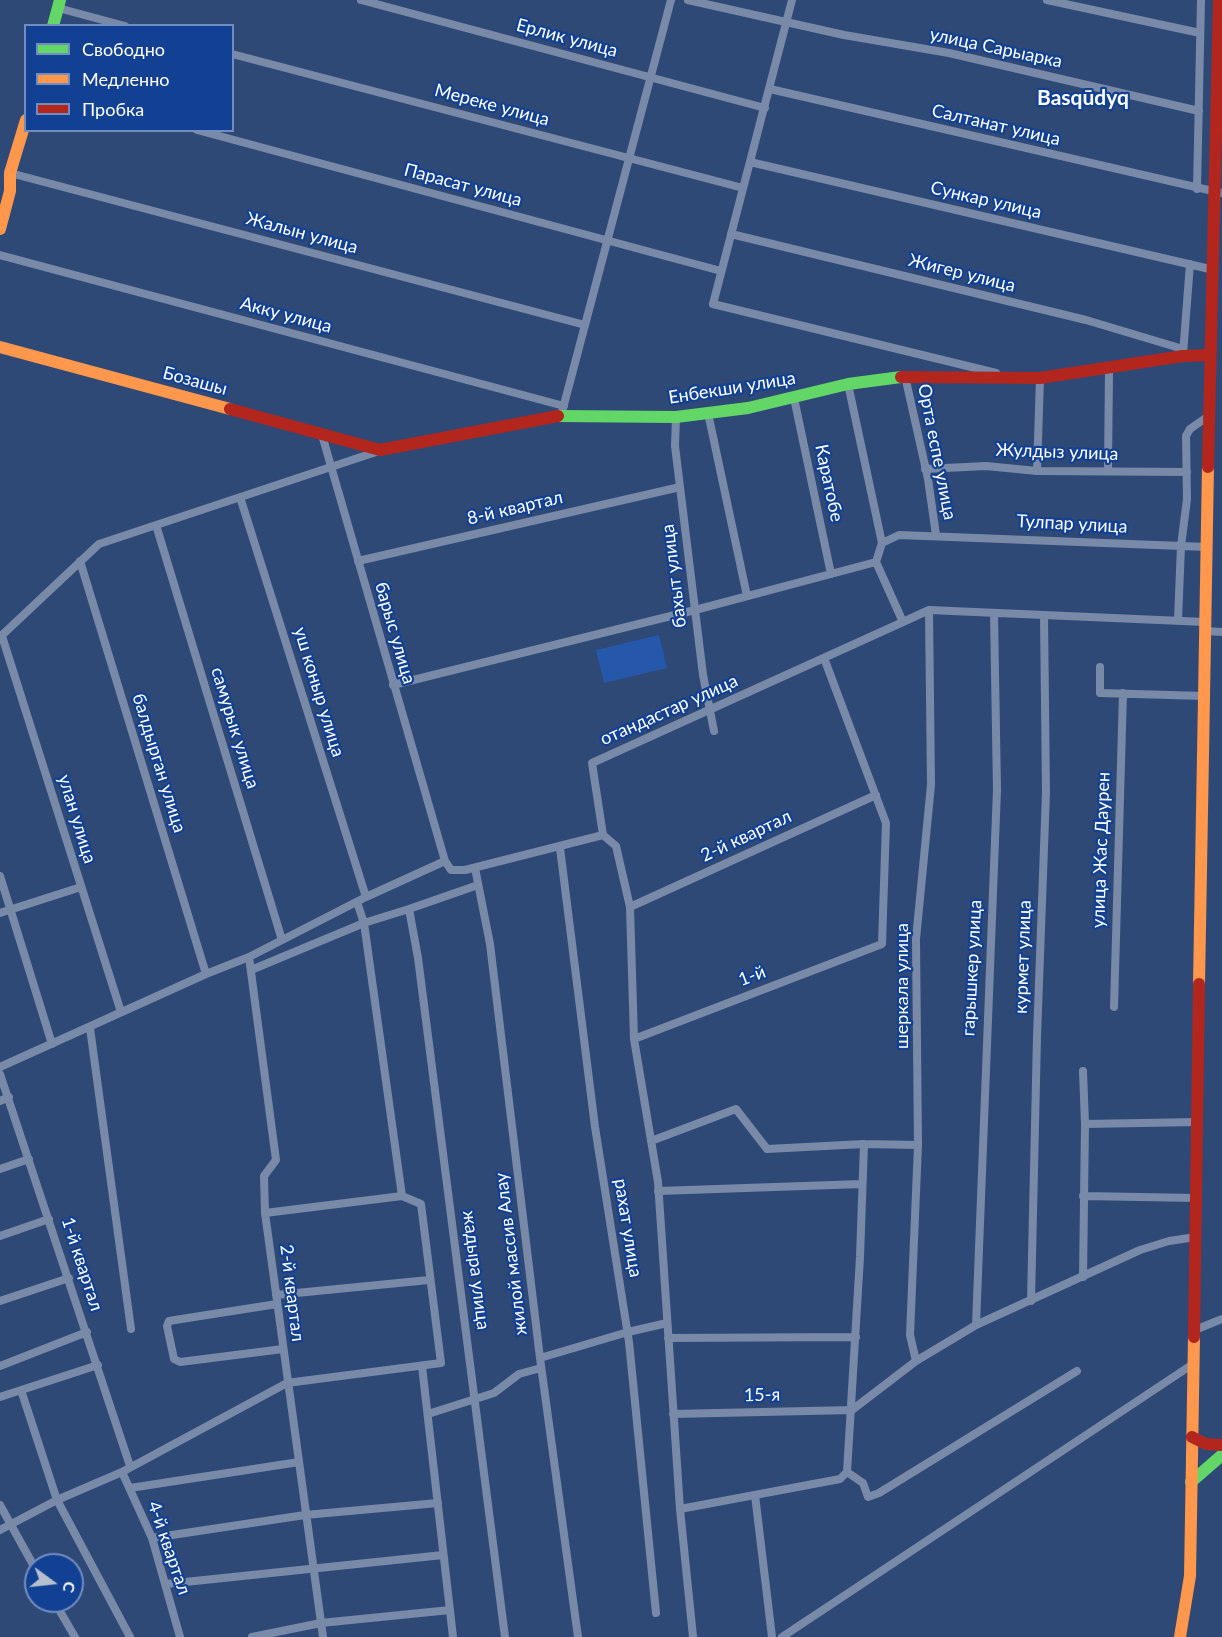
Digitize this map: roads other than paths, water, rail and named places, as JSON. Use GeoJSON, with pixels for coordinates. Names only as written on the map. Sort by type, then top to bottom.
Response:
{"type":"FeatureCollection","features":[{"type":"Feature","properties":{"kind":"main road"},"geometry":{"type":"LineString","coordinates":[[1180,1637],[1190,1576],[1205,626],[1211,355],[1218,304],[1214,270],[1219,193],[1219,0]]}},
{"type":"Feature","properties":{"kind":"main road"},"geometry":{"type":"LineString","coordinates":[[54,24],[59,4]]}},
{"type":"Feature","properties":{"kind":"main road"},"geometry":{"type":"LineString","coordinates":[[0,229],[5,190],[24,127]]}},
{"type":"Feature","properties":{"kind":"main road","name":"Бозашы"},"geometry":{"type":"LineString","coordinates":[[0,347],[380,450]]}},
{"type":"Feature","properties":{"kind":"main road","name":"Енбекши улица"},"geometry":{"type":"LineString","coordinates":[[380,450],[562,411],[676,417],[794,398],[848,384],[905,376],[1040,378],[1109,370],[1183,353],[1211,355]]}},
{"type":"Feature","properties":{"kind":"main road"},"geometry":{"type":"LineString","coordinates":[[1192,1437],[1206,1444],[1222,1446]]}},
{"type":"Feature","properties":{"kind":"main road"},"geometry":{"type":"LineString","coordinates":[[1191,1482],[1222,1455]]}},
{"type":"Feature","properties":{"kind":"street","name":"Ерлик улица"},"geometry":{"type":"LineString","coordinates":[[361,0],[765,108]]}},
{"type":"Feature","properties":{"kind":"street"},"geometry":{"type":"LineString","coordinates":[[562,411],[671,0]]}},
{"type":"Feature","properties":{"kind":"street","name":"улица Сарыарка"},"geometry":{"type":"LineString","coordinates":[[688,0],[786,23],[949,53],[1198,111]]}},
{"type":"Feature","properties":{"kind":"street"},"geometry":{"type":"LineString","coordinates":[[722,271],[792,0]]}},
{"type":"Feature","properties":{"kind":"street"},"geometry":{"type":"LineString","coordinates":[[1047,0],[1200,33]]}},
{"type":"Feature","properties":{"kind":"street"},"geometry":{"type":"LineString","coordinates":[[1197,189],[1201,0]]}},
{"type":"Feature","properties":{"kind":"street"},"geometry":{"type":"LineString","coordinates":[[59,4],[119,24]]}},
{"type":"Feature","properties":{"kind":"street","name":"Мереке улица"},"geometry":{"type":"LineString","coordinates":[[234,55],[743,188]]}},
{"type":"Feature","properties":{"kind":"street","name":"Салтанат улица"},"geometry":{"type":"LineString","coordinates":[[770,89],[1219,193]]}},
{"type":"Feature","properties":{"kind":"street","name":"Парасат улица"},"geometry":{"type":"LineString","coordinates":[[204,132],[722,271]]}},
{"type":"Feature","properties":{"kind":"street","name":"Сункар улица"},"geometry":{"type":"LineString","coordinates":[[750,162],[1214,270]]}},
{"type":"Feature","properties":{"kind":"street","name":"Жалын улица"},"geometry":{"type":"LineString","coordinates":[[10,173],[585,325]]}},
{"type":"Feature","properties":{"kind":"street","name":"Жигер улица"},"geometry":{"type":"LineString","coordinates":[[731,234],[1086,320],[1183,353]]}},
{"type":"Feature","properties":{"kind":"street","name":"Акку улица"},"geometry":{"type":"LineString","coordinates":[[0,255],[562,411]]}},
{"type":"Feature","properties":{"kind":"street"},"geometry":{"type":"LineString","coordinates":[[1183,353],[1190,264]]}},
{"type":"Feature","properties":{"kind":"street","name":"Енбекши улица"},"geometry":{"type":"LineString","coordinates":[[722,271],[712,304],[1019,379]]}},
{"type":"Feature","properties":{"kind":"street"},"geometry":{"type":"LineString","coordinates":[[1108,470],[1109,370]]}},
{"type":"Feature","properties":{"kind":"street","name":"Орта еспе улица"},"geometry":{"type":"LineString","coordinates":[[905,376],[926,468],[936,535]]}},
{"type":"Feature","properties":{"kind":"street"},"geometry":{"type":"LineString","coordinates":[[1037,471],[1040,378]]}},
{"type":"Feature","properties":{"kind":"street"},"geometry":{"type":"LineString","coordinates":[[848,384],[882,543],[876,562],[903,622]]}},
{"type":"Feature","properties":{"kind":"street","name":"Каратобе"},"geometry":{"type":"LineString","coordinates":[[794,398],[831,574]]}},
{"type":"Feature","properties":{"kind":"street"},"geometry":{"type":"LineString","coordinates":[[708,413],[747,596]]}},
{"type":"Feature","properties":{"kind":"street"},"geometry":{"type":"LineString","coordinates":[[1178,620],[1181,546],[1188,472],[1188,431],[1210,415]]}},
{"type":"Feature","properties":{"kind":"street","name":"бахыт улица"},"geometry":{"type":"LineString","coordinates":[[676,417],[675,446],[695,610],[714,730]]}},
{"type":"Feature","properties":{"kind":"street","name":"барыс улица"},"geometry":{"type":"LineString","coordinates":[[322,435],[445,861]]}},
{"type":"Feature","properties":{"kind":"street"},"geometry":{"type":"LineString","coordinates":[[1,636],[99,544],[380,450]]}},
{"type":"Feature","properties":{"kind":"street","name":"Жулдыз улица"},"geometry":{"type":"LineString","coordinates":[[926,468],[986,466],[1037,471],[1188,472]]}},
{"type":"Feature","properties":{"kind":"street","name":"8-й квартал"},"geometry":{"type":"LineString","coordinates":[[358,561],[680,487]]}},
{"type":"Feature","properties":{"kind":"street","name":"уш коныр улица"},"geometry":{"type":"LineString","coordinates":[[240,497],[366,897]]}},
{"type":"Feature","properties":{"kind":"street","name":"самурык улица"},"geometry":{"type":"LineString","coordinates":[[156,525],[282,940]]}},
{"type":"Feature","properties":{"kind":"street","name":"Тулпар улица"},"geometry":{"type":"LineString","coordinates":[[882,543],[899,535],[936,535],[1207,548]]}},
{"type":"Feature","properties":{"kind":"street","name":"балдырган улица"},"geometry":{"type":"LineString","coordinates":[[80,561],[206,974]]}},
{"type":"Feature","properties":{"kind":"street"},"geometry":{"type":"LineString","coordinates":[[393,685],[695,610],[876,562]]}},
{"type":"Feature","properties":{"kind":"street"},"geometry":{"type":"LineString","coordinates":[[929,610],[1178,620],[1222,632]]}},
{"type":"Feature","properties":{"kind":"street","name":"отандастар улица"},"geometry":{"type":"LineString","coordinates":[[603,835],[592,763],[929,610]]}},
{"type":"Feature","properties":{"kind":"street","name":"шеркала улица"},"geometry":{"type":"LineString","coordinates":[[916,1361],[910,1335],[918,1145],[916,939],[931,785],[929,610]]}},
{"type":"Feature","properties":{"kind":"street","name":"гарышкер улица"},"geometry":{"type":"LineString","coordinates":[[976,1325],[997,790],[994,613]]}},
{"type":"Feature","properties":{"kind":"street","name":"курмет улица"},"geometry":{"type":"LineString","coordinates":[[1031,1301],[1036,1037],[1046,793],[1044,615]]}},
{"type":"Feature","properties":{"kind":"street","name":"улан улица"},"geometry":{"type":"LineString","coordinates":[[1,636],[121,1012]]}},
{"type":"Feature","properties":{"kind":"street"},"geometry":{"type":"LineString","coordinates":[[824,658],[876,795]]}},
{"type":"Feature","properties":{"kind":"street"},"geometry":{"type":"LineString","coordinates":[[1100,667],[1100,693],[1204,696]]}},
{"type":"Feature","properties":{"kind":"street","name":"улица Жас Даурен"},"geometry":{"type":"LineString","coordinates":[[1114,1007],[1123,693]]}},
{"type":"Feature","properties":{"kind":"street","name":"2-й квартал"},"geometry":{"type":"LineString","coordinates":[[630,908],[876,795]]}},
{"type":"Feature","properties":{"kind":"street","name":"1-й"},"geometry":{"type":"LineString","coordinates":[[634,1039],[882,944],[886,823],[876,795]]}},
{"type":"Feature","properties":{"kind":"street"},"geometry":{"type":"LineString","coordinates":[[0,1067],[206,974],[249,957],[366,897],[445,861],[451,870],[475,868],[560,848],[603,835],[616,846],[630,908],[634,1039],[658,1191],[680,1509],[693,1637]]}},
{"type":"Feature","properties":{"kind":"street","name":"рахат улица"},"geometry":{"type":"LineString","coordinates":[[560,848],[595,1127],[628,1332],[656,1613]]}},
{"type":"Feature","properties":{"kind":"street","name":"жилой массив Алау"},"geometry":{"type":"LineString","coordinates":[[475,868],[490,944],[541,1368],[578,1637]]}},
{"type":"Feature","properties":{"kind":"street"},"geometry":{"type":"LineString","coordinates":[[0,876],[52,1044]]}},
{"type":"Feature","properties":{"kind":"street"},"geometry":{"type":"LineString","coordinates":[[251,970],[364,923],[478,885]]}},
{"type":"Feature","properties":{"kind":"street"},"geometry":{"type":"LineString","coordinates":[[0,913],[81,887]]}},
{"type":"Feature","properties":{"kind":"street"},"geometry":{"type":"LineString","coordinates":[[357,902],[364,923],[402,1196]]}},
{"type":"Feature","properties":{"kind":"street","name":"жадыра улица"},"geometry":{"type":"LineString","coordinates":[[409,909],[418,958],[477,1398],[505,1637]]}},
{"type":"Feature","properties":{"kind":"street","name":"2-й квартал"},"geometry":{"type":"LineString","coordinates":[[249,957],[276,1160],[264,1176],[266,1213],[287,1383],[323,1637]]}},
{"type":"Feature","properties":{"kind":"street"},"geometry":{"type":"LineString","coordinates":[[90,1028],[132,1329]]}},
{"type":"Feature","properties":{"kind":"street"},"geometry":{"type":"LineString","coordinates":[[1083,1071],[1085,1124],[1083,1277]]}},
{"type":"Feature","properties":{"kind":"street","name":"1-й квартал"},"geometry":{"type":"LineString","coordinates":[[0,1074],[4,1099],[29,1159],[130,1466]]}},
{"type":"Feature","properties":{"kind":"street"},"geometry":{"type":"LineString","coordinates":[[651,1141],[736,1109],[767,1149],[864,1144],[918,1145]]}},
{"type":"Feature","properties":{"kind":"street"},"geometry":{"type":"LineString","coordinates":[[1085,1124],[1198,1122]]}},
{"type":"Feature","properties":{"kind":"street"},"geometry":{"type":"LineString","coordinates":[[680,1509],[840,1479],[847,1472],[856,1337],[864,1144]]}},
{"type":"Feature","properties":{"kind":"street"},"geometry":{"type":"LineString","coordinates":[[0,1169],[29,1159]]}},
{"type":"Feature","properties":{"kind":"street"},"geometry":{"type":"LineString","coordinates":[[658,1191],[862,1184]]}},
{"type":"Feature","properties":{"kind":"street"},"geometry":{"type":"LineString","coordinates":[[0,1530],[57,1500],[122,1472],[287,1383],[441,1363],[421,1204],[402,1196],[266,1213]]}},
{"type":"Feature","properties":{"kind":"street"},"geometry":{"type":"LineString","coordinates":[[1083,1196],[1196,1197]]}},
{"type":"Feature","properties":{"kind":"street"},"geometry":{"type":"LineString","coordinates":[[0,1236],[49,1219]]}},
{"type":"Feature","properties":{"kind":"street"},"geometry":{"type":"LineString","coordinates":[[852,1410],[916,1361],[976,1325],[1140,1250],[1169,1240],[1196,1237]]}},
{"type":"Feature","properties":{"kind":"street"},"geometry":{"type":"LineString","coordinates":[[0,1301],[69,1278]]}},
{"type":"Feature","properties":{"kind":"street"},"geometry":{"type":"LineString","coordinates":[[283,1349],[180,1362],[174,1359],[167,1326],[169,1321],[277,1300],[429,1280]]}},
{"type":"Feature","properties":{"kind":"street"},"geometry":{"type":"LineString","coordinates":[[1195,1330],[1222,1319]]}},
{"type":"Feature","properties":{"kind":"street"},"geometry":{"type":"LineString","coordinates":[[540,1358],[667,1323]]}},
{"type":"Feature","properties":{"kind":"street"},"geometry":{"type":"LineString","coordinates":[[0,1366],[87,1332]]}},
{"type":"Feature","properties":{"kind":"street"},"geometry":{"type":"LineString","coordinates":[[668,1338],[856,1337]]}},
{"type":"Feature","properties":{"kind":"street"},"geometry":{"type":"LineString","coordinates":[[782,1637],[1193,1364]]}},
{"type":"Feature","properties":{"kind":"street"},"geometry":{"type":"LineString","coordinates":[[0,1396],[98,1365]]}},
{"type":"Feature","properties":{"kind":"street"},"geometry":{"type":"LineString","coordinates":[[422,1366],[453,1637]]}},
{"type":"Feature","properties":{"kind":"street"},"geometry":{"type":"LineString","coordinates":[[428,1414],[502,1389],[519,1374],[541,1368]]}},
{"type":"Feature","properties":{"kind":"street"},"geometry":{"type":"LineString","coordinates":[[847,1472],[863,1483],[867,1497],[879,1493],[1077,1371]]}},
{"type":"Feature","properties":{"kind":"street"},"geometry":{"type":"LineString","coordinates":[[21,1390],[57,1500],[130,1637]]}},
{"type":"Feature","properties":{"kind":"street","name":"15-я"},"geometry":{"type":"LineString","coordinates":[[674,1414],[852,1410]]}},
{"type":"Feature","properties":{"kind":"street"},"geometry":{"type":"LineString","coordinates":[[130,1488],[298,1462]]}},
{"type":"Feature","properties":{"kind":"street","name":"4-й квартал"},"geometry":{"type":"LineString","coordinates":[[122,1472],[152,1538],[180,1637]]}},
{"type":"Feature","properties":{"kind":"street"},"geometry":{"type":"LineString","coordinates":[[754,1495],[772,1637]]}},
{"type":"Feature","properties":{"kind":"street"},"geometry":{"type":"LineString","coordinates":[[152,1538],[305,1515],[438,1503]]}},
{"type":"Feature","properties":{"kind":"street"},"geometry":{"type":"LineString","coordinates":[[0,1505],[26,1553]]}},
{"type":"Feature","properties":{"kind":"street"},"geometry":{"type":"LineString","coordinates":[[166,1584],[443,1555]]}},
{"type":"Feature","properties":{"kind":"street"},"geometry":{"type":"LineString","coordinates":[[252,1637],[321,1623],[450,1610]]}},
{"type":"Feature","properties":{"kind":"street"},"geometry":{"type":"LineString","coordinates":[[61,1613],[75,1637]]}},
{"type":"Feature","properties":{"kind":"district","name":"Basqūdyq"},"geometry":{"type":"Point","coordinates":[1083,98]}}]}
